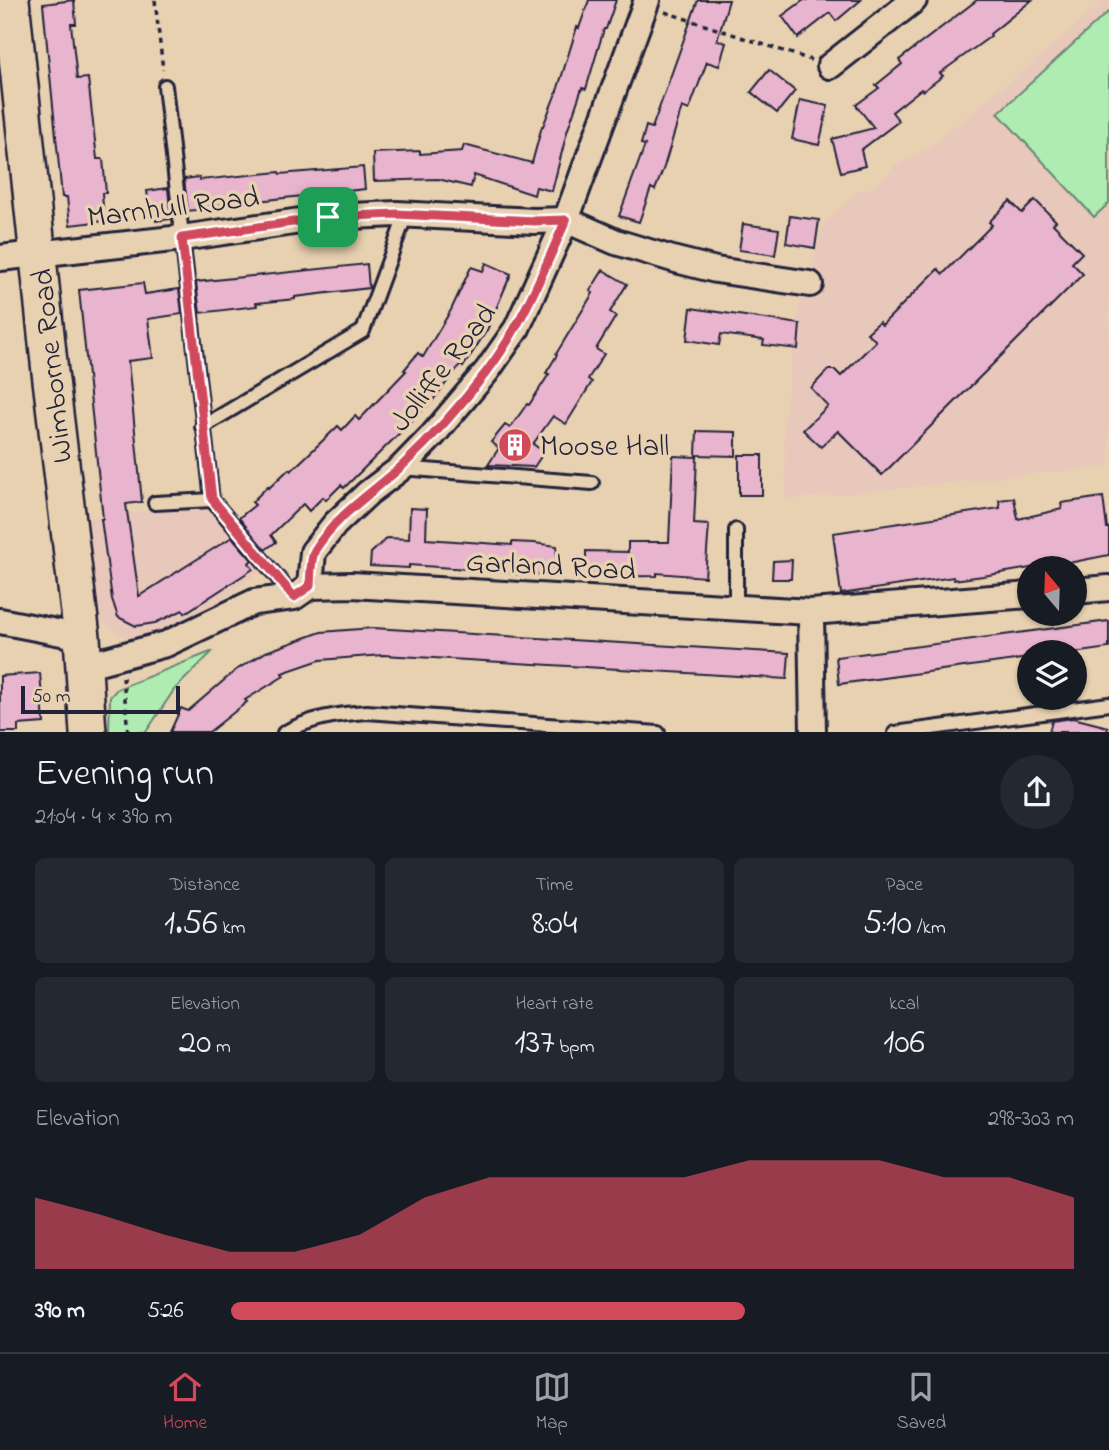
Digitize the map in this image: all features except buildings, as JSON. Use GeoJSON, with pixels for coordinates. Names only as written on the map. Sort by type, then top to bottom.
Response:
{"type":"FeatureCollection","features":[{"type":"Feature","properties":{"kind":"main road","name":"Wimborne Road"},"geometry":{"type":"LineString","coordinates":[[11,0],[83,652],[88,732]]}},
{"type":"Feature","properties":{"kind":"street"},"geometry":{"type":"LineString","coordinates":[[830,66],[914,0]]}},
{"type":"Feature","properties":{"kind":"street","name":"Jolliffe Road"},"geometry":{"type":"LineString","coordinates":[[302,592],[313,552],[327,534],[368,493],[401,468],[433,435],[487,371],[517,328],[566,220],[647,3]]}},
{"type":"Feature","properties":{"kind":"street","name":"Marnhull Road"},"geometry":{"type":"LineString","coordinates":[[0,258],[182,238],[328,217],[406,214],[534,221],[566,220]]}},
{"type":"Feature","properties":{"kind":"street"},"geometry":{"type":"LineString","coordinates":[[566,220],[616,242],[676,260],[716,270],[810,284]]}},
{"type":"Feature","properties":{"kind":"street","name":"Garland Road"},"geometry":{"type":"LineString","coordinates":[[83,652],[121,657],[166,644],[254,602],[352,585],[811,612],[1017,596]]}},
{"type":"Feature","properties":{"kind":"street"},"geometry":{"type":"LineString","coordinates":[[1087,590],[1109,588]]}},
{"type":"Feature","properties":{"kind":"street"},"geometry":{"type":"LineString","coordinates":[[811,612],[813,732]]}},
{"type":"Feature","properties":{"kind":"street"},"geometry":{"type":"LineString","coordinates":[[0,621],[83,652]]}},
{"type":"Feature","properties":{"kind":"lane"},"geometry":{"type":"LineString","coordinates":[[165,86],[212,499],[302,592]]}},
{"type":"Feature","properties":{"kind":"lane"},"geometry":{"type":"LineString","coordinates":[[202,427],[363,331],[406,214]]}},
{"type":"Feature","properties":{"kind":"lane"},"geometry":{"type":"LineString","coordinates":[[401,468],[592,483]]}},
{"type":"Feature","properties":{"kind":"lane"},"geometry":{"type":"LineString","coordinates":[[155,503],[212,499]]}},
{"type":"Feature","properties":{"kind":"lane"},"geometry":{"type":"LineString","coordinates":[[736,530],[736,608]]}},
{"type":"Feature","properties":{"kind":"lane"},"geometry":{"type":"LineString","coordinates":[[902,732],[1109,704]]}},
{"type":"Feature","properties":{"kind":"lane"},"geometry":{"type":"LineString","coordinates":[[286,732],[329,715],[367,712],[643,732]]}},
{"type":"Feature","properties":{"kind":"path"},"geometry":{"type":"LineString","coordinates":[[155,0],[165,86]]}},
{"type":"Feature","properties":{"kind":"path"},"geometry":{"type":"LineString","coordinates":[[647,3],[830,66]]}},
{"type":"Feature","properties":{"kind":"path"},"geometry":{"type":"LineString","coordinates":[[121,657],[128,732]]}},
{"type":"Feature","properties":{"kind":"shaded area"},"geometry":{"type":"Polygon","coordinates":[[[1103,0],[1109,0],[1109,466],[786,500],[784,422],[799,305],[813,265],[819,234],[828,220],[856,192],[874,187],[896,165],[927,149],[1075,27],[1103,0]]]}},
{"type":"Feature","properties":{"kind":"shaded area"},"geometry":{"type":"Polygon","coordinates":[[[208,504],[261,571],[185,622],[140,639],[124,636],[101,621],[94,603],[84,518],[208,504]]]}},
{"type":"Feature","properties":{"kind":"green space"},"geometry":{"type":"Polygon","coordinates":[[[1109,11],[1109,203],[1094,217],[998,113],[1109,11]]]}},
{"type":"Feature","properties":{"kind":"green space"},"geometry":{"type":"Polygon","coordinates":[[[213,651],[174,690],[146,732],[109,732],[110,697],[117,689],[213,651]]]}},
{"type":"Feature","properties":{"kind":"place","name":"Moose Hall"},"geometry":{"type":"Point","coordinates":[515,445]}},
{"type":"Feature","properties":{"kind":"route"},"geometry":{"type":"LineString","coordinates":[[397,214],[534,221],[566,220],[517,328],[487,371],[401,468],[368,493],[335,524],[313,552],[310,586],[294,597],[212,499],[182,238],[328,217],[397,214]]}}]}
